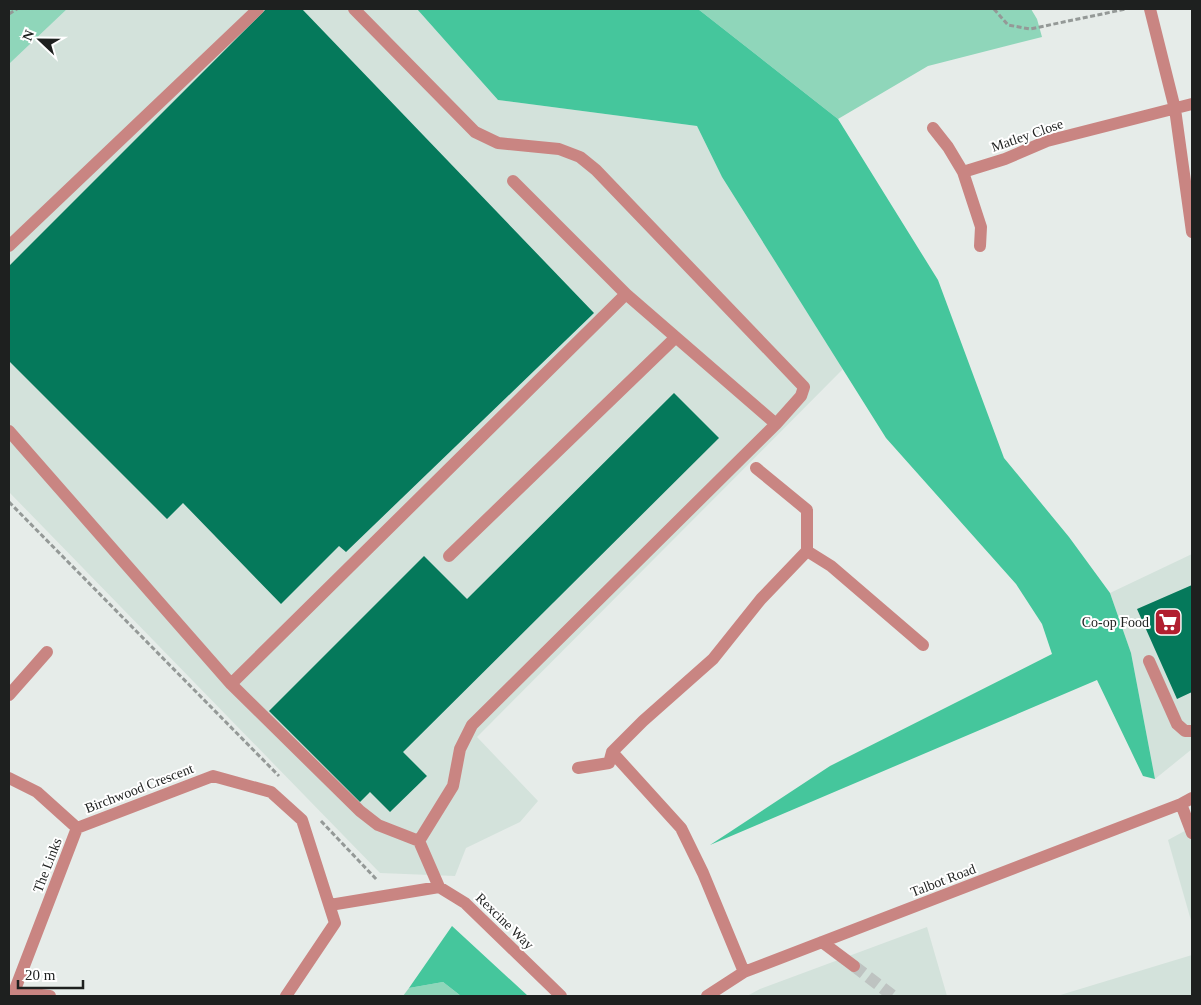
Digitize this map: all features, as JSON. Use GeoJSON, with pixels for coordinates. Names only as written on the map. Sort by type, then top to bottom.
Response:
{"type":"FeatureCollection","features":[{"type":"Feature","properties":{"kind":"street"},"geometry":{"type":"LineString","coordinates":[[9,246],[258,9]]}},
{"type":"Feature","properties":{"kind":"street"},"geometry":{"type":"LineString","coordinates":[[354,9],[474,132],[498,143],[559,149],[580,157],[596,170],[804,387],[801,396],[776,424],[472,726],[460,749],[453,786],[418,841]]}},
{"type":"Feature","properties":{"kind":"street"},"geometry":{"type":"LineString","coordinates":[[1150,9],[1175,109],[1192,232]]}},
{"type":"Feature","properties":{"kind":"street","name":"Matley Close"},"geometry":{"type":"LineString","coordinates":[[963,172],[1005,159],[1047,141],[1192,104]]}},
{"type":"Feature","properties":{"kind":"street"},"geometry":{"type":"LineString","coordinates":[[933,128],[948,147],[963,172],[981,227],[980,246]]}},
{"type":"Feature","properties":{"kind":"street"},"geometry":{"type":"LineString","coordinates":[[513,181],[626,294],[776,424]]}},
{"type":"Feature","properties":{"kind":"street"},"geometry":{"type":"LineString","coordinates":[[231,684],[626,294]]}},
{"type":"Feature","properties":{"kind":"street"},"geometry":{"type":"LineString","coordinates":[[449,556],[675,338]]}},
{"type":"Feature","properties":{"kind":"street"},"geometry":{"type":"LineString","coordinates":[[9,430],[231,684],[360,811],[378,825],[418,841],[439,887],[330,905]]}},
{"type":"Feature","properties":{"kind":"street"},"geometry":{"type":"LineString","coordinates":[[578,768],[609,763],[612,752],[643,721],[713,659],[761,599],[807,551],[806,510],[756,468]]}},
{"type":"Feature","properties":{"kind":"street"},"geometry":{"type":"LineString","coordinates":[[807,551],[831,566],[923,645]]}},
{"type":"Feature","properties":{"kind":"street"},"geometry":{"type":"LineString","coordinates":[[9,695],[47,652]]}},
{"type":"Feature","properties":{"kind":"street"},"geometry":{"type":"LineString","coordinates":[[1149,661],[1177,724],[1185,731],[1192,731]]}},
{"type":"Feature","properties":{"kind":"street"},"geometry":{"type":"LineString","coordinates":[[612,752],[680,828],[703,874],[744,972]]}},
{"type":"Feature","properties":{"kind":"street","name":"Birchwood Crescent"},"geometry":{"type":"LineString","coordinates":[[77,828],[213,776],[271,792],[302,820],[335,923],[286,996]]}},
{"type":"Feature","properties":{"kind":"street","name":"The Links"},"geometry":{"type":"LineString","coordinates":[[9,778],[37,792],[77,828],[11,993]]}},
{"type":"Feature","properties":{"kind":"street"},"geometry":{"type":"LineString","coordinates":[[1187,801],[1192,833]]}},
{"type":"Feature","properties":{"kind":"street","name":"Talbot Road"},"geometry":{"type":"LineString","coordinates":[[707,996],[744,972],[1187,801]]}},
{"type":"Feature","properties":{"kind":"street","name":"Rexcine Way"},"geometry":{"type":"LineString","coordinates":[[439,887],[465,903],[561,996]]}},
{"type":"Feature","properties":{"kind":"street"},"geometry":{"type":"LineString","coordinates":[[822,942],[854,966]]}},
{"type":"Feature","properties":{"kind":"street"},"geometry":{"type":"LineString","coordinates":[[11,993],[50,996]]}},
{"type":"Feature","properties":{"kind":"path"},"geometry":{"type":"LineString","coordinates":[[9,14],[16,9]]}},
{"type":"Feature","properties":{"kind":"path"},"geometry":{"type":"LineString","coordinates":[[994,9],[1008,24],[1030,29],[1126,9]]}},
{"type":"Feature","properties":{"kind":"path"},"geometry":{"type":"LineString","coordinates":[[9,502],[286,783]]}},
{"type":"Feature","properties":{"kind":"path"},"geometry":{"type":"LineString","coordinates":[[319,818],[391,895]]}},
{"type":"Feature","properties":{"kind":"shaded area"},"geometry":{"type":"Polygon","coordinates":[[[67,9],[417,9],[498,100],[697,126],[722,177],[843,369],[477,737],[538,801],[520,822],[466,848],[455,876],[380,873],[9,492],[9,64],[67,9]]]}},
{"type":"Feature","properties":{"kind":"shaded area"},"geometry":{"type":"Polygon","coordinates":[[[1192,554],[1192,749],[1155,779],[1131,653],[1110,593],[1192,554]]]}},
{"type":"Feature","properties":{"kind":"shaded area"},"geometry":{"type":"Polygon","coordinates":[[[1192,827],[1192,924],[1168,840],[1192,827]]]}},
{"type":"Feature","properties":{"kind":"shaded area"},"geometry":{"type":"Polygon","coordinates":[[[927,927],[947,996],[747,996],[760,989],[927,927]]]}},
{"type":"Feature","properties":{"kind":"shaded area"},"geometry":{"type":"Polygon","coordinates":[[[1192,955],[1192,996],[1057,996],[1192,955]]]}},
{"type":"Feature","properties":{"kind":"green space"},"geometry":{"type":"Polygon","coordinates":[[[9,9],[67,9],[9,64],[9,9]]]}},
{"type":"Feature","properties":{"kind":"green space"},"geometry":{"type":"Polygon","coordinates":[[[417,9],[698,9],[838,119],[938,280],[1004,458],[1069,537],[1110,593],[1131,653],[1155,779],[1143,776],[1097,680],[710,845],[830,766],[1052,654],[1042,624],[1016,584],[886,438],[722,177],[697,126],[498,100],[417,9]]]}},
{"type":"Feature","properties":{"kind":"green space"},"geometry":{"type":"Polygon","coordinates":[[[698,9],[1031,9],[1037,19],[1042,37],[928,66],[838,119],[698,9]]]}},
{"type":"Feature","properties":{"kind":"green space"},"geometry":{"type":"Polygon","coordinates":[[[452,926],[528,996],[461,996],[443,982],[409,988],[452,926]]]}},
{"type":"Feature","properties":{"kind":"green space"},"geometry":{"type":"Polygon","coordinates":[[[443,982],[461,996],[403,996],[409,988],[443,982]]]}},
{"type":"Feature","properties":{"kind":"building"},"geometry":{"type":"Polygon","coordinates":[[[266,9],[302,9],[594,313],[346,552],[339,546],[281,604],[183,503],[167,519],[9,361],[9,266],[266,9]]]}},
{"type":"Feature","properties":{"kind":"building"},"geometry":{"type":"Polygon","coordinates":[[[674,393],[719,438],[403,752],[427,776],[390,812],[370,792],[360,802],[269,711],[424,556],[467,599],[674,393]]]}},
{"type":"Feature","properties":{"kind":"building","name":"Co-op Food"},"geometry":{"type":"Polygon","coordinates":[[[1192,585],[1192,692],[1177,699],[1137,609],[1192,585]]]}},
{"type":"Feature","properties":{"kind":"tunnel"},"geometry":{"type":"LineString","coordinates":[[854,966],[893,996]]}},
{"type":"Feature","properties":{"kind":"place","name":"Co-op Food"},"geometry":{"type":"Point","coordinates":[1168,622]}}]}
